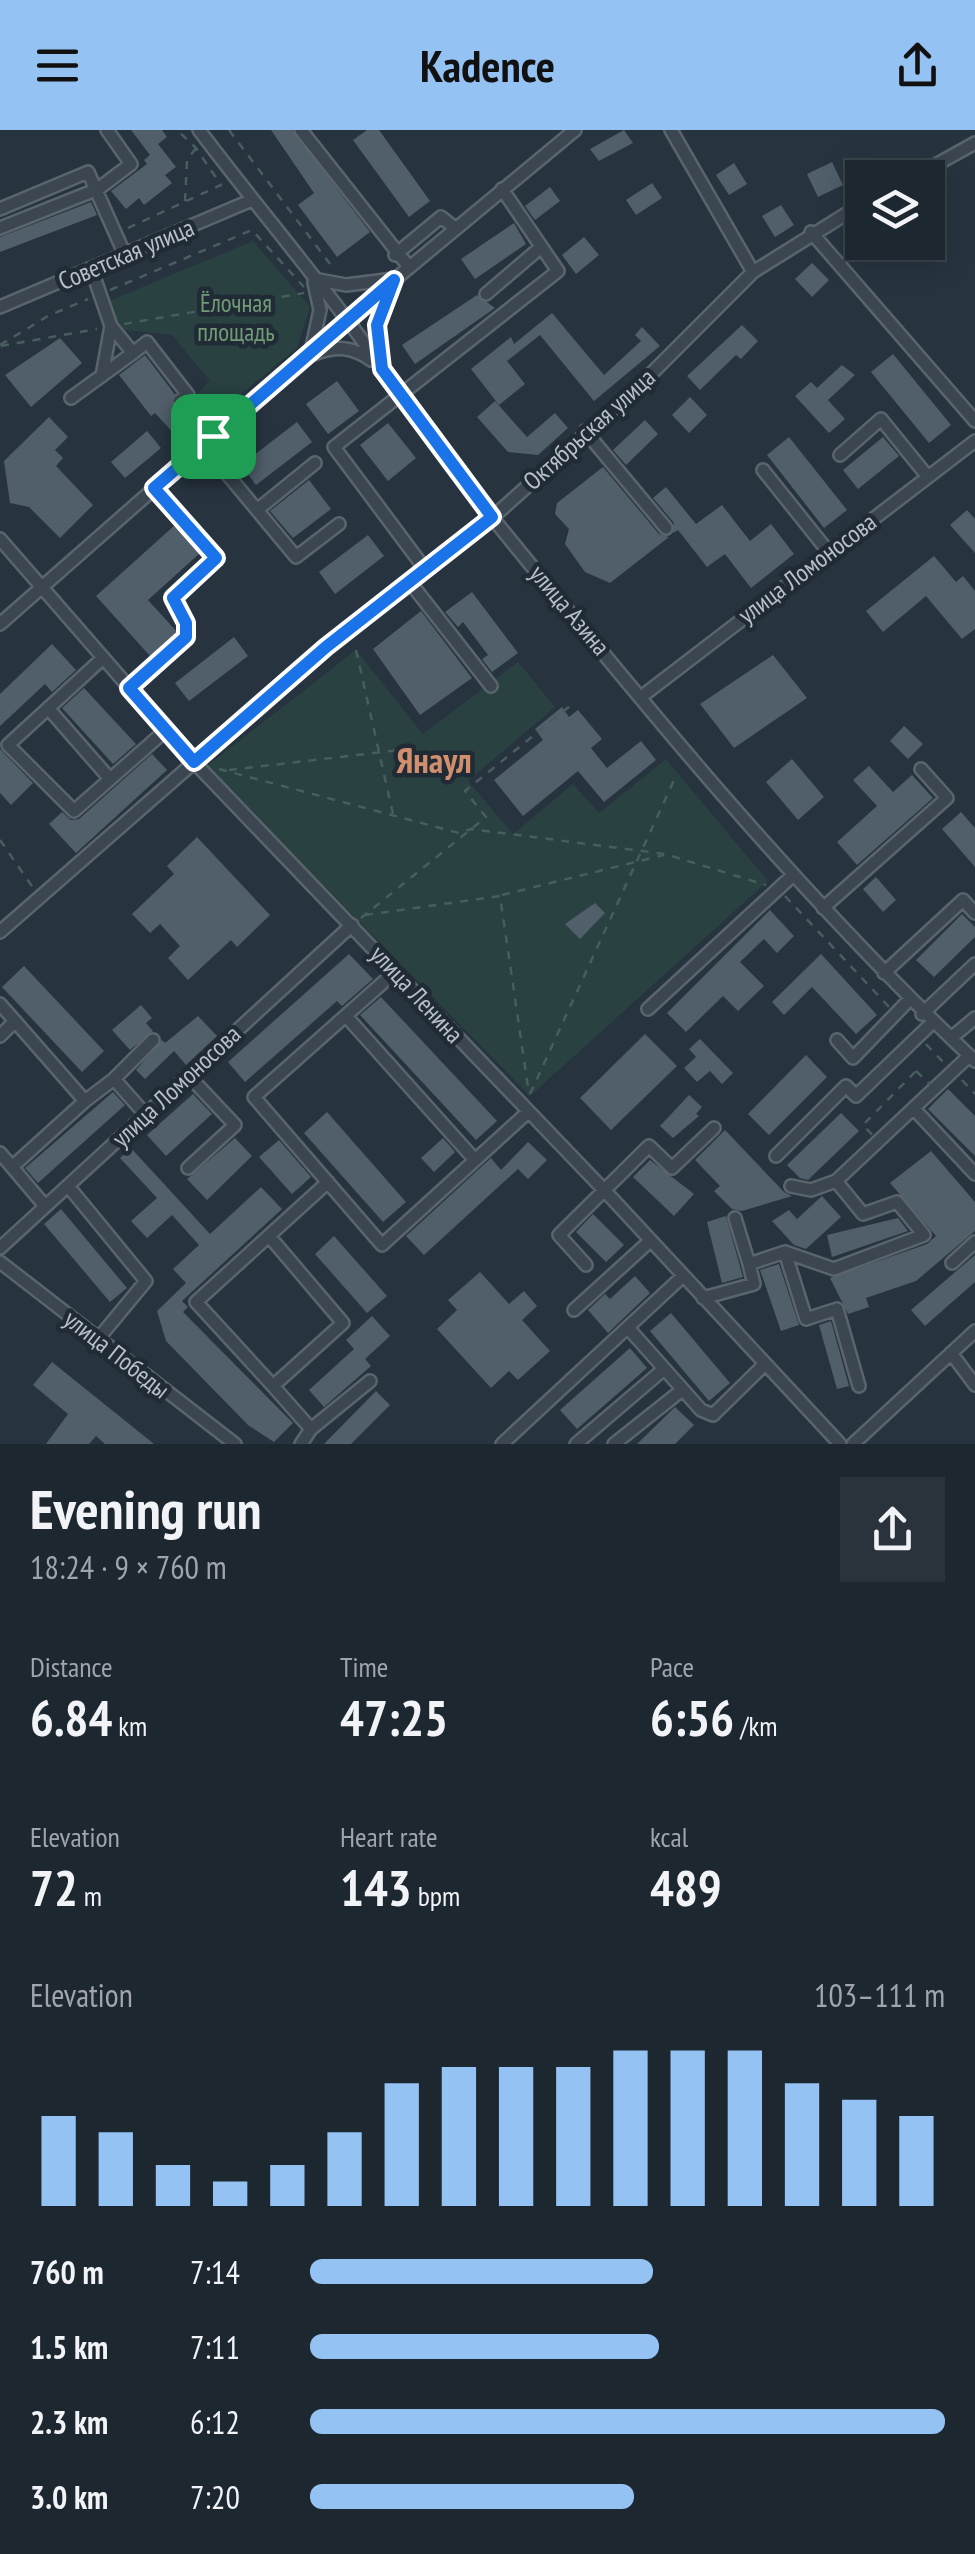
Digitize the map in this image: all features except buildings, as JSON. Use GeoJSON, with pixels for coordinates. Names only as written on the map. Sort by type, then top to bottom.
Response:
{"type":"FeatureCollection","features":[{"type":"Feature","properties":{"kind":"street"},"geometry":{"type":"LineString","coordinates":[[0,228],[98,189],[131,164],[107,130]]}},
{"type":"Feature","properties":{"kind":"street","name":"улица Азина"},"geometry":{"type":"LineString","coordinates":[[199,130],[347,320],[492,517],[641,697],[662,728],[791,876],[909,1000],[972,1058]]}},
{"type":"Feature","properties":{"kind":"street"},"geometry":{"type":"LineString","coordinates":[[300,130],[409,267]]}},
{"type":"Feature","properties":{"kind":"street"},"geometry":{"type":"LineString","coordinates":[[0,624],[347,320],[575,130]]}},
{"type":"Feature","properties":{"kind":"street"},"geometry":{"type":"LineString","coordinates":[[671,130],[753,272]]}},
{"type":"Feature","properties":{"kind":"street"},"geometry":{"type":"LineString","coordinates":[[944,160],[975,143]]}},
{"type":"Feature","properties":{"kind":"street"},"geometry":{"type":"LineString","coordinates":[[0,209],[88,172],[124,254]]}},
{"type":"Feature","properties":{"kind":"street"},"geometry":{"type":"LineString","coordinates":[[425,569],[334,448],[558,270],[502,189]]}},
{"type":"Feature","properties":{"kind":"street","name":"Советская улица"},"geometry":{"type":"LineString","coordinates":[[0,307],[252,200]]}},
{"type":"Feature","properties":{"kind":"street","name":"Октябрьская улица"},"geometry":{"type":"LineString","coordinates":[[0,932],[194,762],[409,581],[492,517],[636,389],[753,272],[845,213]]}},
{"type":"Feature","properties":{"kind":"street"},"geometry":{"type":"LineString","coordinates":[[396,255],[442,217],[456,228]]}},
{"type":"Feature","properties":{"kind":"street"},"geometry":{"type":"LineString","coordinates":[[811,232],[975,422]]}},
{"type":"Feature","properties":{"kind":"street"},"geometry":{"type":"LineString","coordinates":[[486,294],[540,248]]}},
{"type":"Feature","properties":{"kind":"street"},"geometry":{"type":"LineString","coordinates":[[91,268],[111,326],[134,352]]}},
{"type":"Feature","properties":{"kind":"street"},"geometry":{"type":"LineString","coordinates":[[305,357],[319,326],[313,278],[346,286],[394,280]]}},
{"type":"Feature","properties":{"kind":"street"},"geometry":{"type":"LineString","coordinates":[[382,369],[377,325],[394,280]]}},
{"type":"Feature","properties":{"kind":"street"},"geometry":{"type":"LineString","coordinates":[[102,376],[111,326]]}},
{"type":"Feature","properties":{"kind":"street"},"geometry":{"type":"LineString","coordinates":[[72,398],[147,342],[188,394],[179,401],[296,557],[339,524]]}},
{"type":"Feature","properties":{"kind":"street"},"geometry":{"type":"LineString","coordinates":[[305,357],[325,350],[356,350],[382,369]]}},
{"type":"Feature","properties":{"kind":"street"},"geometry":{"type":"LineString","coordinates":[[840,455],[882,419],[928,477]]}},
{"type":"Feature","properties":{"kind":"street"},"geometry":{"type":"LineString","coordinates":[[585,431],[666,528]]}},
{"type":"Feature","properties":{"kind":"street","name":"улица Ломоносова"},"geometry":{"type":"LineString","coordinates":[[641,697],[827,550],[975,440]]}},
{"type":"Feature","properties":{"kind":"street"},"geometry":{"type":"LineString","coordinates":[[257,510],[316,464]]}},
{"type":"Feature","properties":{"kind":"street"},"geometry":{"type":"LineString","coordinates":[[763,470],[827,550]]}},
{"type":"Feature","properties":{"kind":"street"},"geometry":{"type":"LineString","coordinates":[[129,688],[186,637],[186,623],[173,598],[216,558],[154,488]]}},
{"type":"Feature","properties":{"kind":"street","name":"улица Ленина"},"geometry":{"type":"LineString","coordinates":[[0,539],[194,762],[605,1191],[840,1444]]}},
{"type":"Feature","properties":{"kind":"street"},"geometry":{"type":"LineString","coordinates":[[409,581],[490,686]]}},
{"type":"Feature","properties":{"kind":"street"},"geometry":{"type":"LineString","coordinates":[[102,658],[8,744],[74,811],[166,730]]}},
{"type":"Feature","properties":{"kind":"street"},"geometry":{"type":"LineString","coordinates":[[48,708],[110,779]]}},
{"type":"Feature","properties":{"kind":"street"},"geometry":{"type":"LineString","coordinates":[[823,908],[947,798],[921,769]]}},
{"type":"Feature","properties":{"kind":"street"},"geometry":{"type":"LineString","coordinates":[[648,1009],[791,876]]}},
{"type":"Feature","properties":{"kind":"street"},"geometry":{"type":"LineString","coordinates":[[884,973],[963,900],[975,913]]}},
{"type":"Feature","properties":{"kind":"street","name":"улица Ломоносова"},"geometry":{"type":"LineString","coordinates":[[0,1248],[352,924]]}},
{"type":"Feature","properties":{"kind":"street"},"geometry":{"type":"LineString","coordinates":[[776,1156],[846,1086],[856,1096],[975,964]]}},
{"type":"Feature","properties":{"kind":"street"},"geometry":{"type":"LineString","coordinates":[[396,971],[254,1097],[382,1245],[528,1112]]}},
{"type":"Feature","properties":{"kind":"street"},"geometry":{"type":"LineString","coordinates":[[837,1040],[853,1058],[909,1000]]}},
{"type":"Feature","properties":{"kind":"street"},"geometry":{"type":"LineString","coordinates":[[0,1004],[85,1101]]}},
{"type":"Feature","properties":{"kind":"street"},"geometry":{"type":"LineString","coordinates":[[346,1016],[475,1160]]}},
{"type":"Feature","properties":{"kind":"street"},"geometry":{"type":"LineString","coordinates":[[950,1038],[975,1018]]}},
{"type":"Feature","properties":{"kind":"street"},"geometry":{"type":"LineString","coordinates":[[0,1036],[15,1022]]}},
{"type":"Feature","properties":{"kind":"street"},"geometry":{"type":"LineString","coordinates":[[12,1168],[153,1040]]}},
{"type":"Feature","properties":{"kind":"street"},"geometry":{"type":"LineString","coordinates":[[791,1186],[811,1190],[836,1181],[972,1058]]}},
{"type":"Feature","properties":{"kind":"street"},"geometry":{"type":"LineString","coordinates":[[188,1074],[235,1125],[188,1168]]}},
{"type":"Feature","properties":{"kind":"street"},"geometry":{"type":"LineString","coordinates":[[114,1079],[145,1114]]}},
{"type":"Feature","properties":{"kind":"street"},"geometry":{"type":"LineString","coordinates":[[915,1110],[975,1174]]}},
{"type":"Feature","properties":{"kind":"street"},"geometry":{"type":"LineString","coordinates":[[586,1265],[559,1236],[649,1146],[672,1168],[714,1128]]}},
{"type":"Feature","properties":{"kind":"street"},"geometry":{"type":"LineString","coordinates":[[0,1153],[44,1206]]}},
{"type":"Feature","properties":{"kind":"street"},"geometry":{"type":"LineString","coordinates":[[749,1264],[784,1252],[834,1268],[924,1235],[897,1202],[863,1214],[836,1181]]}},
{"type":"Feature","properties":{"kind":"street"},"geometry":{"type":"LineString","coordinates":[[311,1429],[196,1302],[328,1182]]}},
{"type":"Feature","properties":{"kind":"street"},"geometry":{"type":"LineString","coordinates":[[68,1186],[146,1281],[98,1339]]}},
{"type":"Feature","properties":{"kind":"street"},"geometry":{"type":"LineString","coordinates":[[703,1298],[754,1284],[735,1218]]}},
{"type":"Feature","properties":{"kind":"street"},"geometry":{"type":"LineString","coordinates":[[269,1236],[343,1323],[273,1386]]}},
{"type":"Feature","properties":{"kind":"street"},"geometry":{"type":"LineString","coordinates":[[574,1310],[650,1241]]}},
{"type":"Feature","properties":{"kind":"street"},"geometry":{"type":"LineString","coordinates":[[952,1264],[975,1242]]}},
{"type":"Feature","properties":{"kind":"street"},"geometry":{"type":"LineString","coordinates":[[784,1252],[806,1319],[837,1309],[858,1386]]}},
{"type":"Feature","properties":{"kind":"street","name":"улица Победы"},"geometry":{"type":"LineString","coordinates":[[0,1262],[235,1444]]}},
{"type":"Feature","properties":{"kind":"street"},"geometry":{"type":"LineString","coordinates":[[502,1444],[683,1276]]}},
{"type":"Feature","properties":{"kind":"street"},"geometry":{"type":"LineString","coordinates":[[629,1329],[682,1390],[712,1415],[766,1364]]}},
{"type":"Feature","properties":{"kind":"street"},"geometry":{"type":"LineString","coordinates":[[853,1444],[975,1331]]}},
{"type":"Feature","properties":{"kind":"street"},"geometry":{"type":"LineString","coordinates":[[950,1353],[975,1385]]}},
{"type":"Feature","properties":{"kind":"street"},"geometry":{"type":"LineString","coordinates":[[576,1444],[664,1369]]}},
{"type":"Feature","properties":{"kind":"street"},"geometry":{"type":"LineString","coordinates":[[301,1444],[311,1429],[370,1381]]}},
{"type":"Feature","properties":{"kind":"street"},"geometry":{"type":"LineString","coordinates":[[614,1444],[682,1390]]}},
{"type":"Feature","properties":{"kind":"path"},"geometry":{"type":"LineString","coordinates":[[117,232],[221,185],[196,148],[177,130]]}},
{"type":"Feature","properties":{"kind":"path"},"geometry":{"type":"LineString","coordinates":[[229,130],[330,264]]}},
{"type":"Feature","properties":{"kind":"path"},"geometry":{"type":"LineString","coordinates":[[185,202],[187,160],[196,148]]}},
{"type":"Feature","properties":{"kind":"path"},"geometry":{"type":"LineString","coordinates":[[252,230],[308,292],[0,346],[48,316],[252,230]]}},
{"type":"Feature","properties":{"kind":"path"},"geometry":{"type":"LineString","coordinates":[[356,650],[394,817]]}},
{"type":"Feature","properties":{"kind":"path"},"geometry":{"type":"LineString","coordinates":[[352,924],[486,817],[465,791],[570,706]]}},
{"type":"Feature","properties":{"kind":"path"},"geometry":{"type":"LineString","coordinates":[[408,749],[231,770],[208,766],[460,833],[471,829]]}},
{"type":"Feature","properties":{"kind":"path"},"geometry":{"type":"LineString","coordinates":[[500,896],[530,1096],[675,778]]}},
{"type":"Feature","properties":{"kind":"path"},"geometry":{"type":"LineString","coordinates":[[0,840],[41,898]]}},
{"type":"Feature","properties":{"kind":"path"},"geometry":{"type":"LineString","coordinates":[[364,915],[500,896],[636,865],[665,854]]}},
{"type":"Feature","properties":{"kind":"green space","name":"Ёлочная площадь"},"geometry":{"type":"Polygon","coordinates":[[[253,241],[310,307],[297,348],[207,422],[189,402],[210,381],[172,335],[125,330],[112,315],[109,301],[253,241]]]}},
{"type":"Feature","properties":{"kind":"green space"},"geometry":{"type":"Polygon","coordinates":[[[356,650],[423,734],[518,662],[555,707],[468,781],[513,834],[573,784],[599,813],[666,759],[768,881],[530,1096],[207,766],[356,650]]]}},
{"type":"Feature","properties":{"kind":"district","name":"Янаул"},"geometry":{"type":"Point","coordinates":[434,761]}},
{"type":"Feature","properties":{"kind":"route"},"geometry":{"type":"LineString","coordinates":[[394,280],[377,325],[382,369],[492,517],[326,647],[194,762],[129,688],[186,637],[186,623],[174,608],[173,598],[216,558],[154,488],[213,436],[394,280]]}}]}
